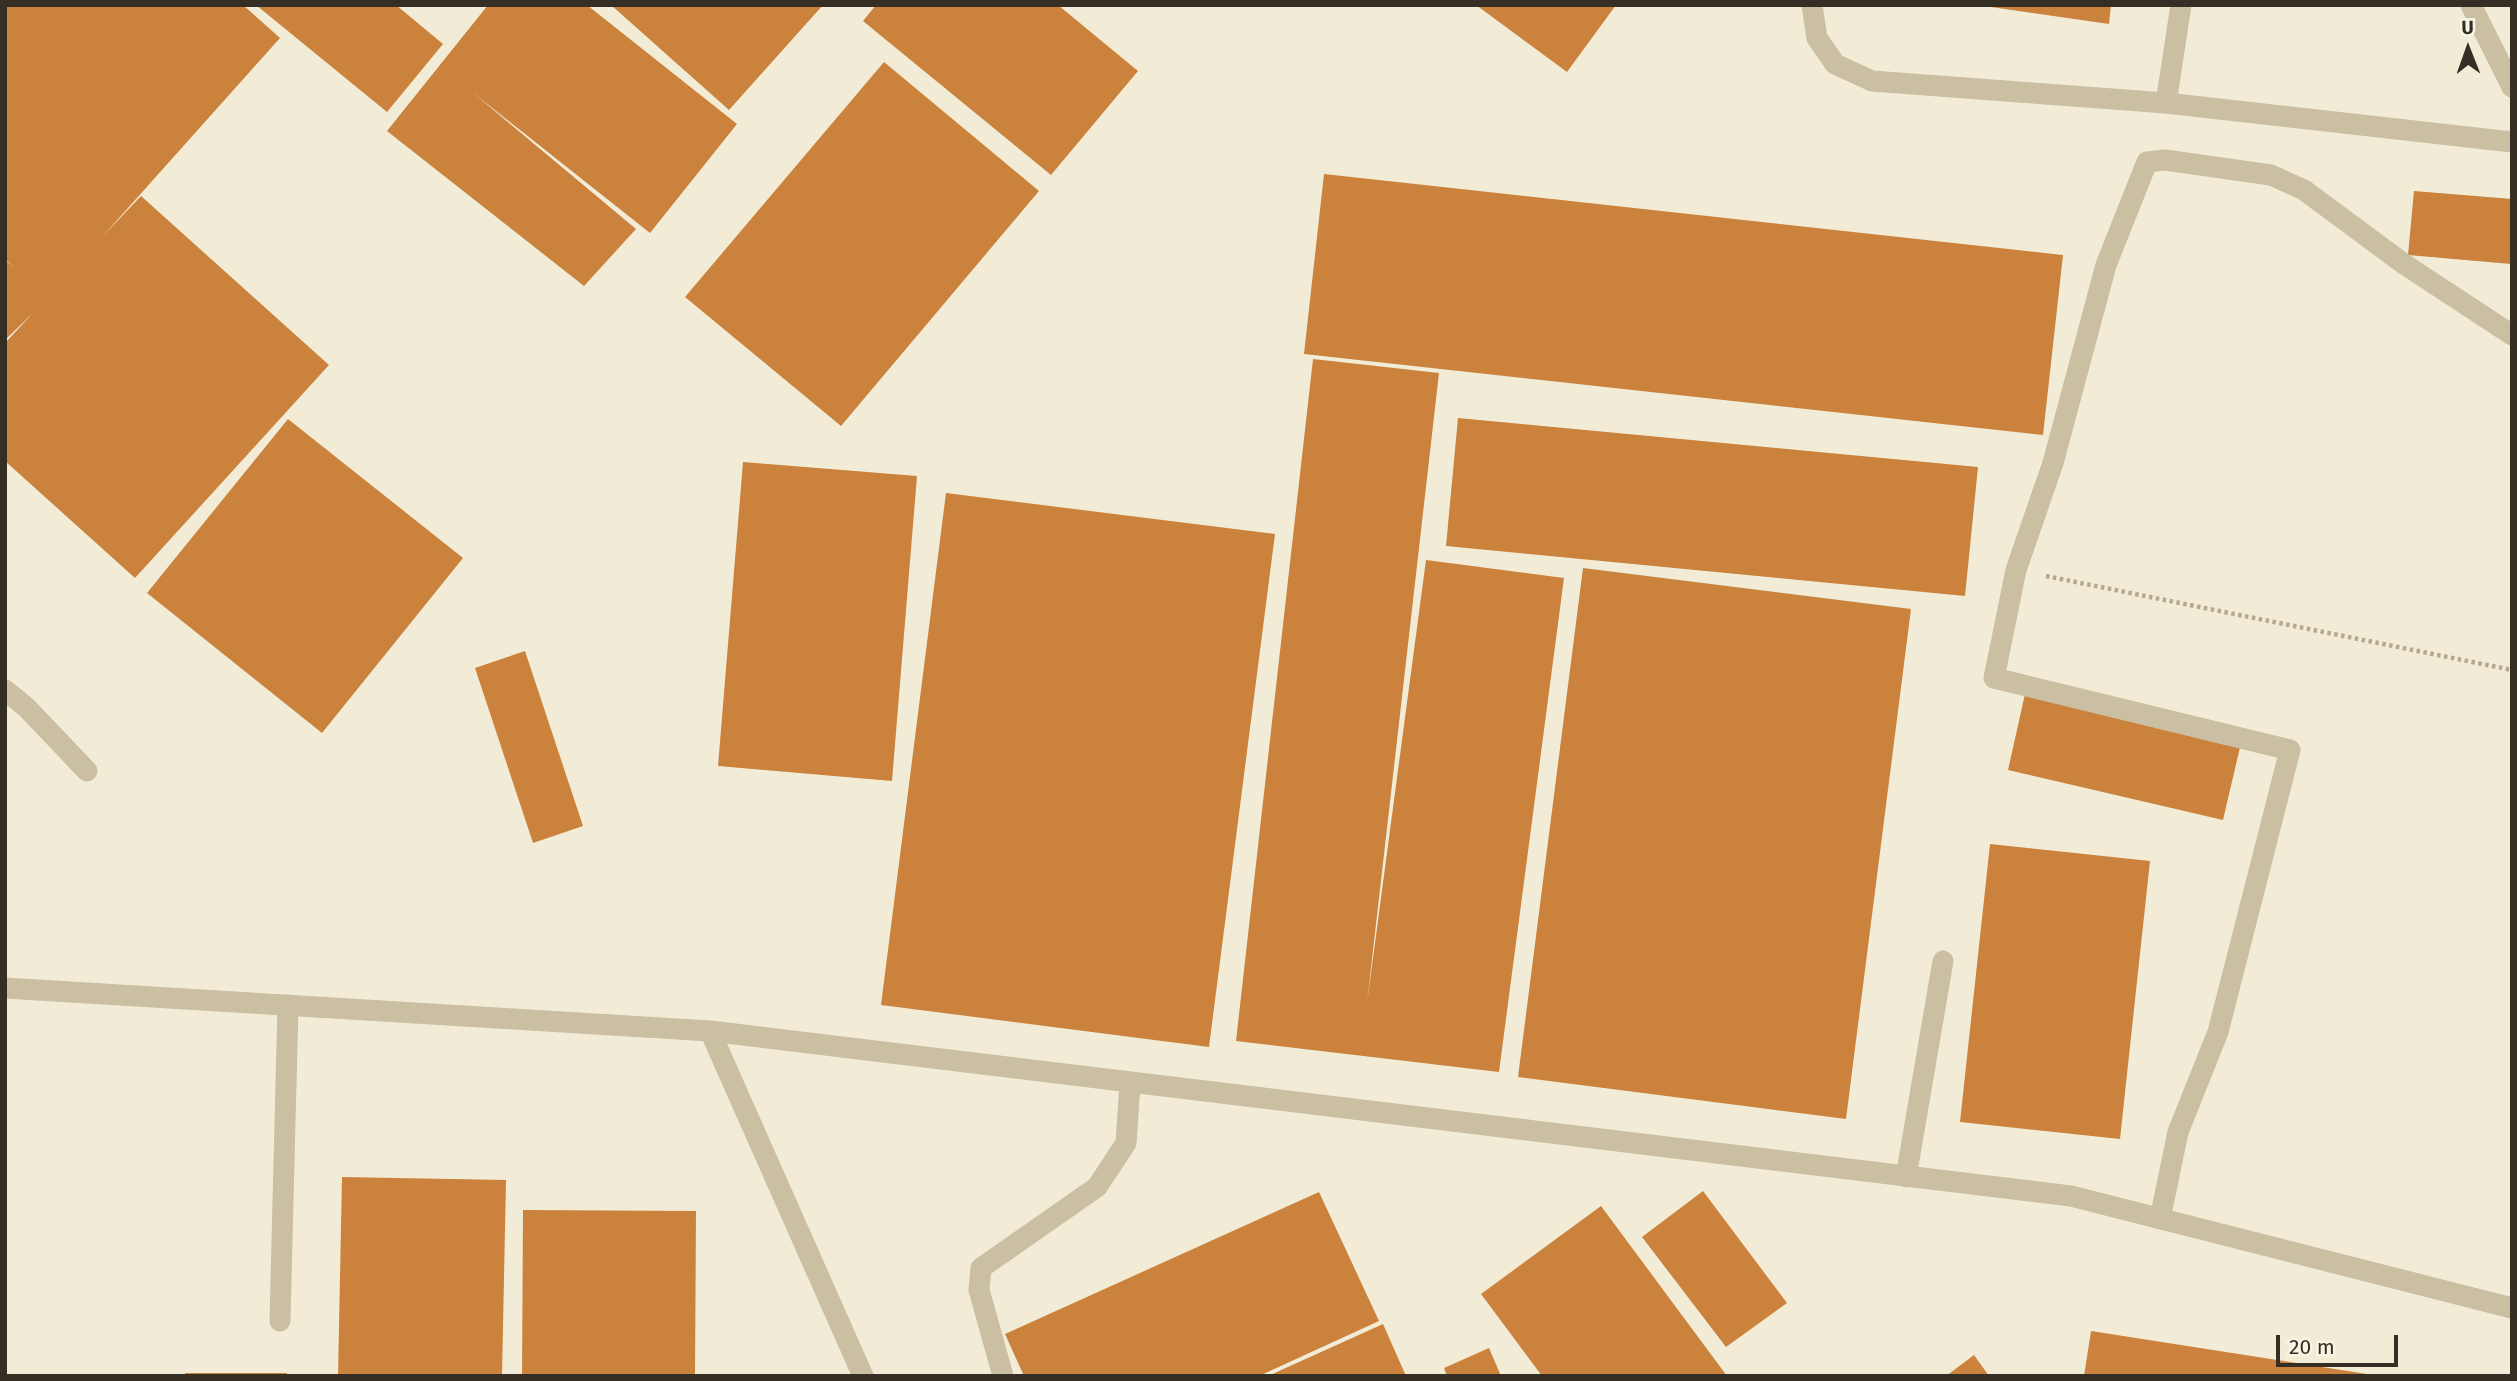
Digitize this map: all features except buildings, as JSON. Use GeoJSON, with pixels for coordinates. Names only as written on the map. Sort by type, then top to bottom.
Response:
{"type":"FeatureCollection","features":[{"type":"Feature","properties":{"kind":"lane"},"geometry":{"type":"LineString","coordinates":[[1812,5],[1816,38],[1835,64],[1872,81],[2166,103],[2512,142]]}},
{"type":"Feature","properties":{"kind":"lane"},"geometry":{"type":"LineString","coordinates":[[2166,103],[2181,5]]}},
{"type":"Feature","properties":{"kind":"lane"},"geometry":{"type":"LineString","coordinates":[[2471,5],[2512,87]]}},
{"type":"Feature","properties":{"kind":"lane"},"geometry":{"type":"LineString","coordinates":[[2160,1219],[2178,1132],[2218,1032],[2290,750],[1994,678],[2016,570],[2053,463],[2106,265],[2147,162],[2165,160],[2271,176],[2304,190],[2404,264],[2512,335]]}},
{"type":"Feature","properties":{"kind":"lane"},"geometry":{"type":"LineString","coordinates":[[5,690],[27,708],[87,771]]}},
{"type":"Feature","properties":{"kind":"lane"},"geometry":{"type":"LineString","coordinates":[[1906,1177],[1943,961]]}},
{"type":"Feature","properties":{"kind":"lane"},"geometry":{"type":"LineString","coordinates":[[5,988],[709,1031],[2071,1196],[2512,1308]]}},
{"type":"Feature","properties":{"kind":"lane"},"geometry":{"type":"LineString","coordinates":[[280,1321],[288,1005]]}},
{"type":"Feature","properties":{"kind":"lane"},"geometry":{"type":"LineString","coordinates":[[709,1031],[863,1376]]}},
{"type":"Feature","properties":{"kind":"lane"},"geometry":{"type":"LineString","coordinates":[[1003,1376],[979,1290],[981,1268],[1097,1187],[1126,1143],[1130,1083]]}},
{"type":"Feature","properties":{"kind":"path"},"geometry":{"type":"LineString","coordinates":[[2016,570],[2512,670]]}}]}
